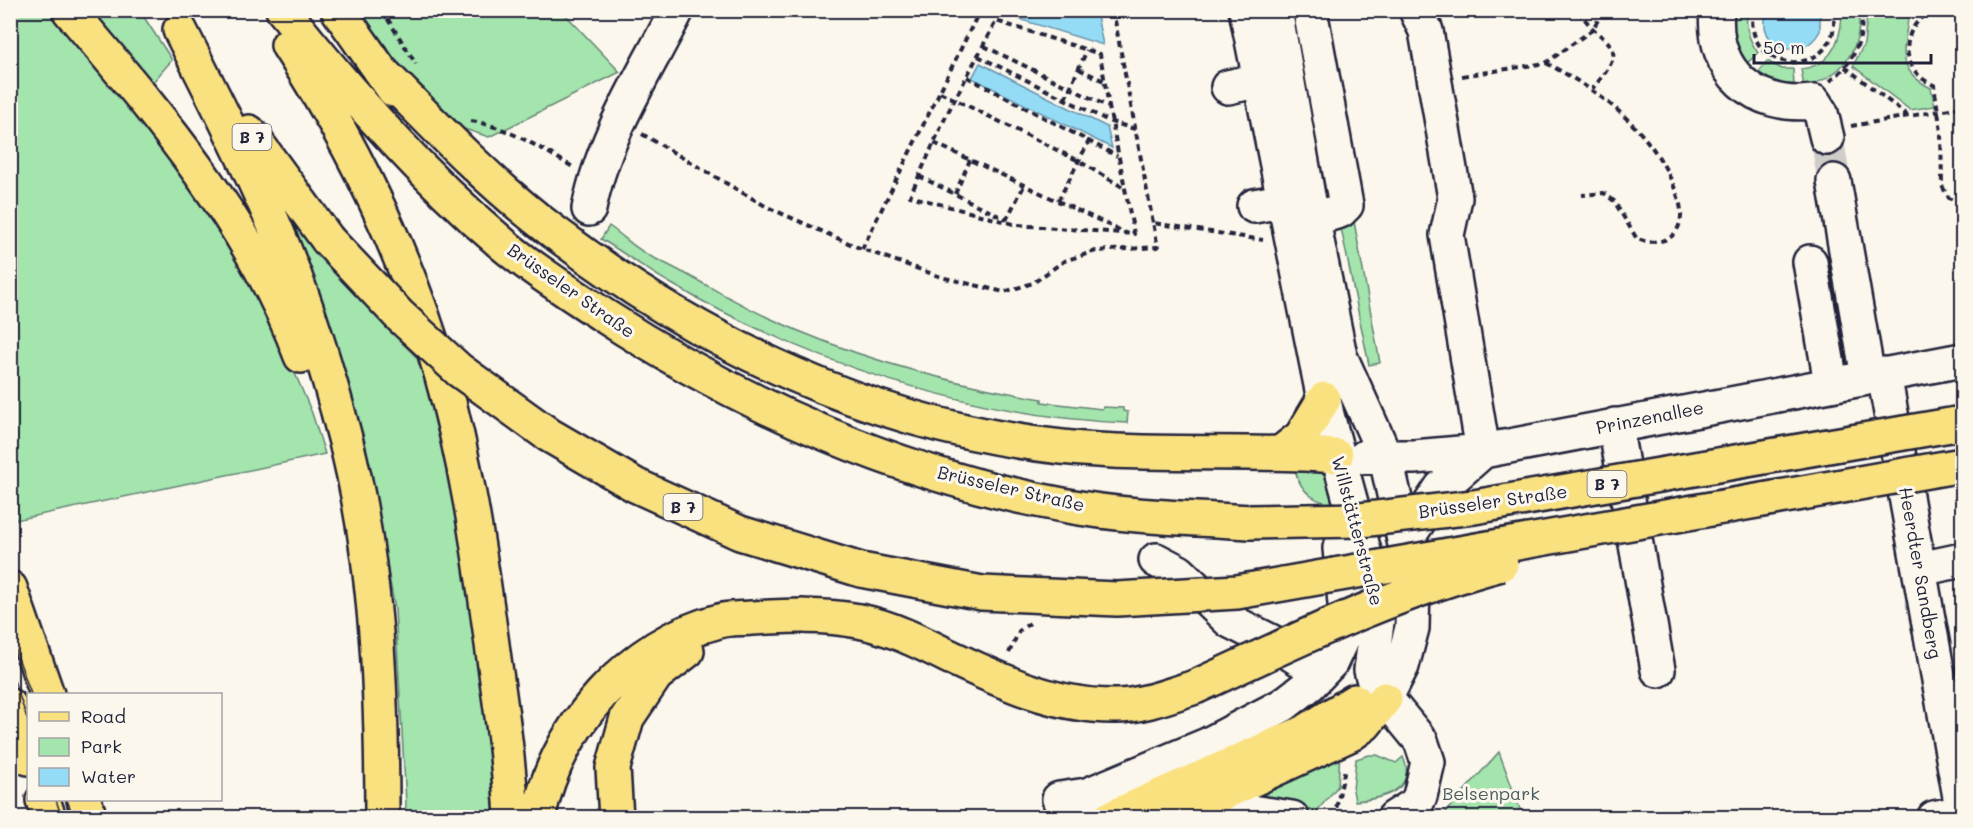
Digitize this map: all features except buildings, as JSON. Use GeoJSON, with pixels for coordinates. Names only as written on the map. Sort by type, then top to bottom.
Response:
{"type":"FeatureCollection","features":[{"type":"Feature","properties":{"kind":"main road"},"geometry":{"type":"LineString","coordinates":[[69,10],[141,94],[201,171],[249,247],[296,344],[361,518]]}},
{"type":"Feature","properties":{"kind":"main road"},"geometry":{"type":"LineString","coordinates":[[266,10],[319,93],[368,186],[411,283],[441,373],[461,454],[477,537],[497,681],[512,818]]}},
{"type":"Feature","properties":{"kind":"main road","name":"Brüsseler Straße"},"geometry":{"type":"LineString","coordinates":[[283,10],[412,161],[507,248],[575,297],[704,375],[787,416],[872,452],[975,484],[1069,506],[1250,522],[1360,520],[1474,507],[1962,423]]}},
{"type":"Feature","properties":{"kind":"main road"},"geometry":{"type":"LineString","coordinates":[[338,10],[436,153],[507,248]]}},
{"type":"Feature","properties":{"kind":"main road"},"geometry":{"type":"LineString","coordinates":[[174,20],[276,228],[311,325],[345,439],[361,518],[377,626],[382,724],[382,818]]}},
{"type":"Feature","properties":{"kind":"main road","name":"B 7"},"geometry":{"type":"LineString","coordinates":[[174,20],[269,162],[328,240],[400,316],[459,370],[549,435],[635,485],[740,533],[861,570],[982,593],[1117,599],[1237,592],[1962,465]]}},
{"type":"Feature","properties":{"kind":"main road"},"geometry":{"type":"LineString","coordinates":[[381,71],[466,158],[553,232],[659,304],[707,332],[807,381],[899,414],[969,433],[1117,452],[1282,452],[1336,456]]}},
{"type":"Feature","properties":{"kind":"main road"},"geometry":{"type":"LineString","coordinates":[[1282,452],[1301,437],[1324,399]]}},
{"type":"Feature","properties":{"kind":"main road"},"geometry":{"type":"LineString","coordinates":[[540,808],[559,754],[586,712],[620,674],[665,642],[720,621],[813,615],[861,622],[911,638],[1007,684],[1066,702],[1117,706],[1159,699],[1195,687],[1321,629],[1416,591],[1477,571],[1604,538],[1624,524]]}},
{"type":"Feature","properties":{"kind":"main road"},"geometry":{"type":"LineString","coordinates":[[10,588],[47,693]]}},
{"type":"Feature","properties":{"kind":"main road"},"geometry":{"type":"LineString","coordinates":[[616,818],[613,768],[627,718],[656,675],[689,649],[766,617]]}},
{"type":"Feature","properties":{"kind":"main road"},"geometry":{"type":"LineString","coordinates":[[1174,802],[1370,700]]}},
{"type":"Feature","properties":{"kind":"main road"},"geometry":{"type":"LineString","coordinates":[[1110,818],[1174,802],[1351,734],[1365,724],[1370,700]]}},
{"type":"Feature","properties":{"kind":"main road"},"geometry":{"type":"LineString","coordinates":[[10,706],[27,755]]}},
{"type":"Feature","properties":{"kind":"main road"},"geometry":{"type":"LineString","coordinates":[[43,801],[49,818]]}},
{"type":"Feature","properties":{"kind":"main road"},"geometry":{"type":"LineString","coordinates":[[84,801],[90,818]]}},
{"type":"Feature","properties":{"kind":"street"},"geometry":{"type":"LineString","coordinates":[[592,194],[620,122],[677,10]]}},
{"type":"Feature","properties":{"kind":"street","name":"Willstätterstraße"},"geometry":{"type":"LineString","coordinates":[[1246,10],[1258,81],[1290,213],[1336,456],[1379,606],[1371,670],[1375,685],[1370,700]]}},
{"type":"Feature","properties":{"kind":"street","name":"Willstätterstraße"},"geometry":{"type":"LineString","coordinates":[[1258,81],[1275,10]]}},
{"type":"Feature","properties":{"kind":"street"},"geometry":{"type":"LineString","coordinates":[[1290,213],[1340,211],[1346,205],[1310,10]]}},
{"type":"Feature","properties":{"kind":"street"},"geometry":{"type":"LineString","coordinates":[[1407,547],[1413,525],[1441,488],[1483,451],[1447,235],[1455,198],[1426,31],[1416,10]]}},
{"type":"Feature","properties":{"kind":"street"},"geometry":{"type":"LineString","coordinates":[[1717,10],[1716,26],[1720,49],[1739,80],[1753,92],[1786,104],[1814,102],[1826,134]]}},
{"type":"Feature","properties":{"kind":"street","name":"Heerdter Sandberg"},"geometry":{"type":"LineString","coordinates":[[1834,182],[1859,324],[1876,375],[1920,569],[1962,810]]}},
{"type":"Feature","properties":{"kind":"street","name":"Willstätterstraße"},"geometry":{"type":"LineString","coordinates":[[1290,213],[1340,356],[1386,459],[1413,581],[1412,628],[1402,666],[1370,700]]}},
{"type":"Feature","properties":{"kind":"street"},"geometry":{"type":"LineString","coordinates":[[1810,262],[1831,383]]}},
{"type":"Feature","properties":{"kind":"street","name":"Prinzenallee"},"geometry":{"type":"LineString","coordinates":[[1336,456],[1386,459],[1483,451],[1831,383],[1962,360]]}},
{"type":"Feature","properties":{"kind":"street","name":"Willstätterstraße"},"geometry":{"type":"LineString","coordinates":[[1324,399],[1351,433],[1386,459]]}},
{"type":"Feature","properties":{"kind":"street"},"geometry":{"type":"LineString","coordinates":[[1615,425],[1658,670]]}},
{"type":"Feature","properties":{"kind":"street"},"geometry":{"type":"LineString","coordinates":[[1059,799],[1086,795],[1207,745],[1283,705],[1320,673],[1343,636],[1346,615],[1340,548],[1359,487],[1372,469],[1386,459]]}},
{"type":"Feature","properties":{"kind":"street"},"geometry":{"type":"LineString","coordinates":[[1156,560],[1179,572],[1206,601],[1230,621],[1274,643],[1320,673]]}},
{"type":"Feature","properties":{"kind":"street"},"geometry":{"type":"LineString","coordinates":[[1920,569],[1962,560]]}},
{"type":"Feature","properties":{"kind":"street"},"geometry":{"type":"LineString","coordinates":[[1305,732],[1320,673]]}},
{"type":"Feature","properties":{"kind":"street"},"geometry":{"type":"LineString","coordinates":[[1370,700],[1421,741],[1428,762],[1420,796],[1403,814],[1394,818]]}},
{"type":"Feature","properties":{"kind":"street"},"geometry":{"type":"LineString","coordinates":[[1174,802],[1207,745]]}},
{"type":"Feature","properties":{"kind":"street"},"geometry":{"type":"LineString","coordinates":[[1934,818],[1962,810]]}},
{"type":"Feature","properties":{"kind":"street"},"geometry":{"type":"LineString","coordinates":[[1221,818],[1251,812],[1292,818]]}},
{"type":"Feature","properties":{"kind":"path"},"geometry":{"type":"LineString","coordinates":[[862,249],[980,10]]}},
{"type":"Feature","properties":{"kind":"path"},"geometry":{"type":"LineString","coordinates":[[620,122],[767,207],[862,249],[941,277],[1004,292],[1033,283],[1064,261],[1096,251],[1158,247],[1113,10]]}},
{"type":"Feature","properties":{"kind":"path"},"geometry":{"type":"LineString","coordinates":[[1579,10],[1592,30],[1605,37],[1612,45],[1611,63],[1592,89]]}},
{"type":"Feature","properties":{"kind":"path"},"geometry":{"type":"LineString","coordinates":[[1435,80],[1546,63],[1592,30],[1604,10]]}},
{"type":"Feature","properties":{"kind":"path"},"geometry":{"type":"LineString","coordinates":[[1753,10],[1752,30],[1761,48],[1774,58],[1789,63],[1812,58],[1827,46],[1834,30],[1834,13],[1860,10],[1862,26],[1858,45],[1845,68],[1822,85]]}},
{"type":"Feature","properties":{"kind":"path"},"geometry":{"type":"LineString","coordinates":[[1934,10],[1917,21],[1906,46],[1914,71],[1934,85],[1938,111],[1942,186],[1948,198],[1962,206]]}},
{"type":"Feature","properties":{"kind":"path"},"geometry":{"type":"LineString","coordinates":[[1957,10],[1962,13]]}},
{"type":"Feature","properties":{"kind":"path"},"geometry":{"type":"LineString","coordinates":[[996,21],[1087,50],[1100,54],[1111,122],[1134,234],[1017,225],[910,196],[934,143],[996,21]]}},
{"type":"Feature","properties":{"kind":"path"},"geometry":{"type":"LineString","coordinates":[[984,46],[1109,107]]}},
{"type":"Feature","properties":{"kind":"path"},"geometry":{"type":"LineString","coordinates":[[1065,99],[1087,50]]}},
{"type":"Feature","properties":{"kind":"path"},"geometry":{"type":"LineString","coordinates":[[978,56],[1111,122],[1135,129]]}},
{"type":"Feature","properties":{"kind":"path"},"geometry":{"type":"LineString","coordinates":[[1546,63],[1592,89],[1639,129],[1670,176],[1681,204],[1681,221],[1673,235],[1661,241],[1648,243],[1637,239],[1628,229],[1614,201],[1604,193],[1582,195]]}},
{"type":"Feature","properties":{"kind":"path"},"geometry":{"type":"LineString","coordinates":[[1845,68],[1908,116]]}},
{"type":"Feature","properties":{"kind":"path"},"geometry":{"type":"LineString","coordinates":[[1079,69],[1104,82]]}},
{"type":"Feature","properties":{"kind":"path"},"geometry":{"type":"LineString","coordinates":[[967,77],[1090,139],[1118,156]]}},
{"type":"Feature","properties":{"kind":"path"},"geometry":{"type":"LineString","coordinates":[[940,92],[1077,160],[1124,188]]}},
{"type":"Feature","properties":{"kind":"path"},"geometry":{"type":"LineString","coordinates":[[1826,134],[1962,107]]}},
{"type":"Feature","properties":{"kind":"path"},"geometry":{"type":"LineString","coordinates":[[484,123],[530,143],[592,194]]}},
{"type":"Feature","properties":{"kind":"path"},"geometry":{"type":"LineString","coordinates":[[1058,201],[1077,160],[1090,139]]}},
{"type":"Feature","properties":{"kind":"path"},"geometry":{"type":"LineString","coordinates":[[934,143],[1128,234]]}},
{"type":"Feature","properties":{"kind":"path"},"geometry":{"type":"LineString","coordinates":[[955,194],[970,160]]}},
{"type":"Feature","properties":{"kind":"path"},"geometry":{"type":"LineString","coordinates":[[919,176],[1017,225]]}},
{"type":"Feature","properties":{"kind":"path"},"geometry":{"type":"LineString","coordinates":[[1006,220],[1024,186]]}},
{"type":"Feature","properties":{"kind":"path"},"geometry":{"type":"LineString","coordinates":[[1153,223],[1260,240],[1290,213]]}},
{"type":"Feature","properties":{"kind":"green space"},"geometry":{"type":"Polygon","coordinates":[[[10,11],[140,11],[172,60],[133,105],[215,210],[266,306],[312,413],[325,454],[16,520],[10,505],[10,11]]]}},
{"type":"Feature","properties":{"kind":"green space"},"geometry":{"type":"Polygon","coordinates":[[[360,11],[562,11],[620,72],[489,137],[439,121],[360,11]]]}},
{"type":"Feature","properties":{"kind":"green space"},"geometry":{"type":"Polygon","coordinates":[[[1729,11],[1748,11],[1748,33],[1758,53],[1744,66],[1733,48],[1729,11]]]}},
{"type":"Feature","properties":{"kind":"green space"},"geometry":{"type":"Polygon","coordinates":[[[1909,11],[1904,45],[1906,64],[1919,81],[1931,88],[1935,106],[1910,110],[1853,66],[1864,44],[1867,15],[1909,11]]]}},
{"type":"Feature","properties":{"kind":"green space"},"geometry":{"type":"Polygon","coordinates":[[[1859,15],[1856,41],[1845,62],[1828,77],[1804,87],[1801,69],[1819,63],[1831,52],[1839,36],[1842,17],[1859,15]]]}},
{"type":"Feature","properties":{"kind":"green space"},"geometry":{"type":"Polygon","coordinates":[[[1767,61],[1782,69],[1793,69],[1794,86],[1771,83],[1757,75],[1767,61]]]}},
{"type":"Feature","properties":{"kind":"green space"},"geometry":{"type":"Polygon","coordinates":[[[289,211],[379,319],[428,369],[477,621],[500,817],[405,817],[395,609],[363,436],[316,287],[289,211]]]}},
{"type":"Feature","properties":{"kind":"green space"},"geometry":{"type":"Polygon","coordinates":[[[1353,216],[1380,363],[1369,365],[1339,218],[1353,216]]]}},
{"type":"Feature","properties":{"kind":"green space"},"geometry":{"type":"Polygon","coordinates":[[[609,226],[649,256],[753,310],[834,345],[936,377],[1042,399],[1042,402],[1102,409],[1103,407],[1123,408],[1123,411],[1128,412],[1127,423],[1067,418],[949,397],[833,361],[723,312],[661,278],[601,239],[609,226]]]}},
{"type":"Feature","properties":{"kind":"green space"},"geometry":{"type":"Polygon","coordinates":[[[1325,464],[1340,505],[1324,502],[1311,496],[1301,485],[1295,470],[1325,464]]]}},
{"type":"Feature","properties":{"kind":"green space"},"geometry":{"type":"Polygon","coordinates":[[[1340,752],[1338,786],[1312,817],[1280,809],[1225,804],[1340,752]]]}},
{"type":"Feature","properties":{"kind":"green space","name":"Belsenpark"},"geometry":{"type":"Polygon","coordinates":[[[1499,752],[1523,817],[1441,817],[1499,752]]]}},
{"type":"Feature","properties":{"kind":"green space"},"geometry":{"type":"Polygon","coordinates":[[[1377,755],[1396,763],[1403,757],[1406,769],[1405,778],[1401,785],[1386,795],[1355,801],[1353,790],[1356,759],[1377,755]]]}},
{"type":"Feature","properties":{"kind":"water"},"geometry":{"type":"Polygon","coordinates":[[[993,11],[1096,11],[1103,45],[993,11]]]}},
{"type":"Feature","properties":{"kind":"water"},"geometry":{"type":"Polygon","coordinates":[[[1767,11],[1820,11],[1820,31],[1812,42],[1802,48],[1781,47],[1767,34],[1765,23],[1767,11]]]}},
{"type":"Feature","properties":{"kind":"water"},"geometry":{"type":"Polygon","coordinates":[[[980,63],[1107,127],[1112,148],[972,78],[980,63]]]}},
{"type":"Feature","properties":{"kind":"tunnel"},"geometry":{"type":"LineString","coordinates":[[1827,138],[1834,181]]}},
{"type":"Feature","properties":{"kind":"tram line"},"geometry":{"type":"LineString","coordinates":[[10,635],[31,693]]}},
{"type":"Feature","properties":{"kind":"tram line"},"geometry":{"type":"LineString","coordinates":[[10,669],[27,718]]}},
{"type":"Feature","properties":{"kind":"tram line"},"geometry":{"type":"LineString","coordinates":[[56,801],[62,818]]}},
{"type":"Feature","properties":{"kind":"tram line"},"geometry":{"type":"LineString","coordinates":[[67,801],[74,818]]}}]}
